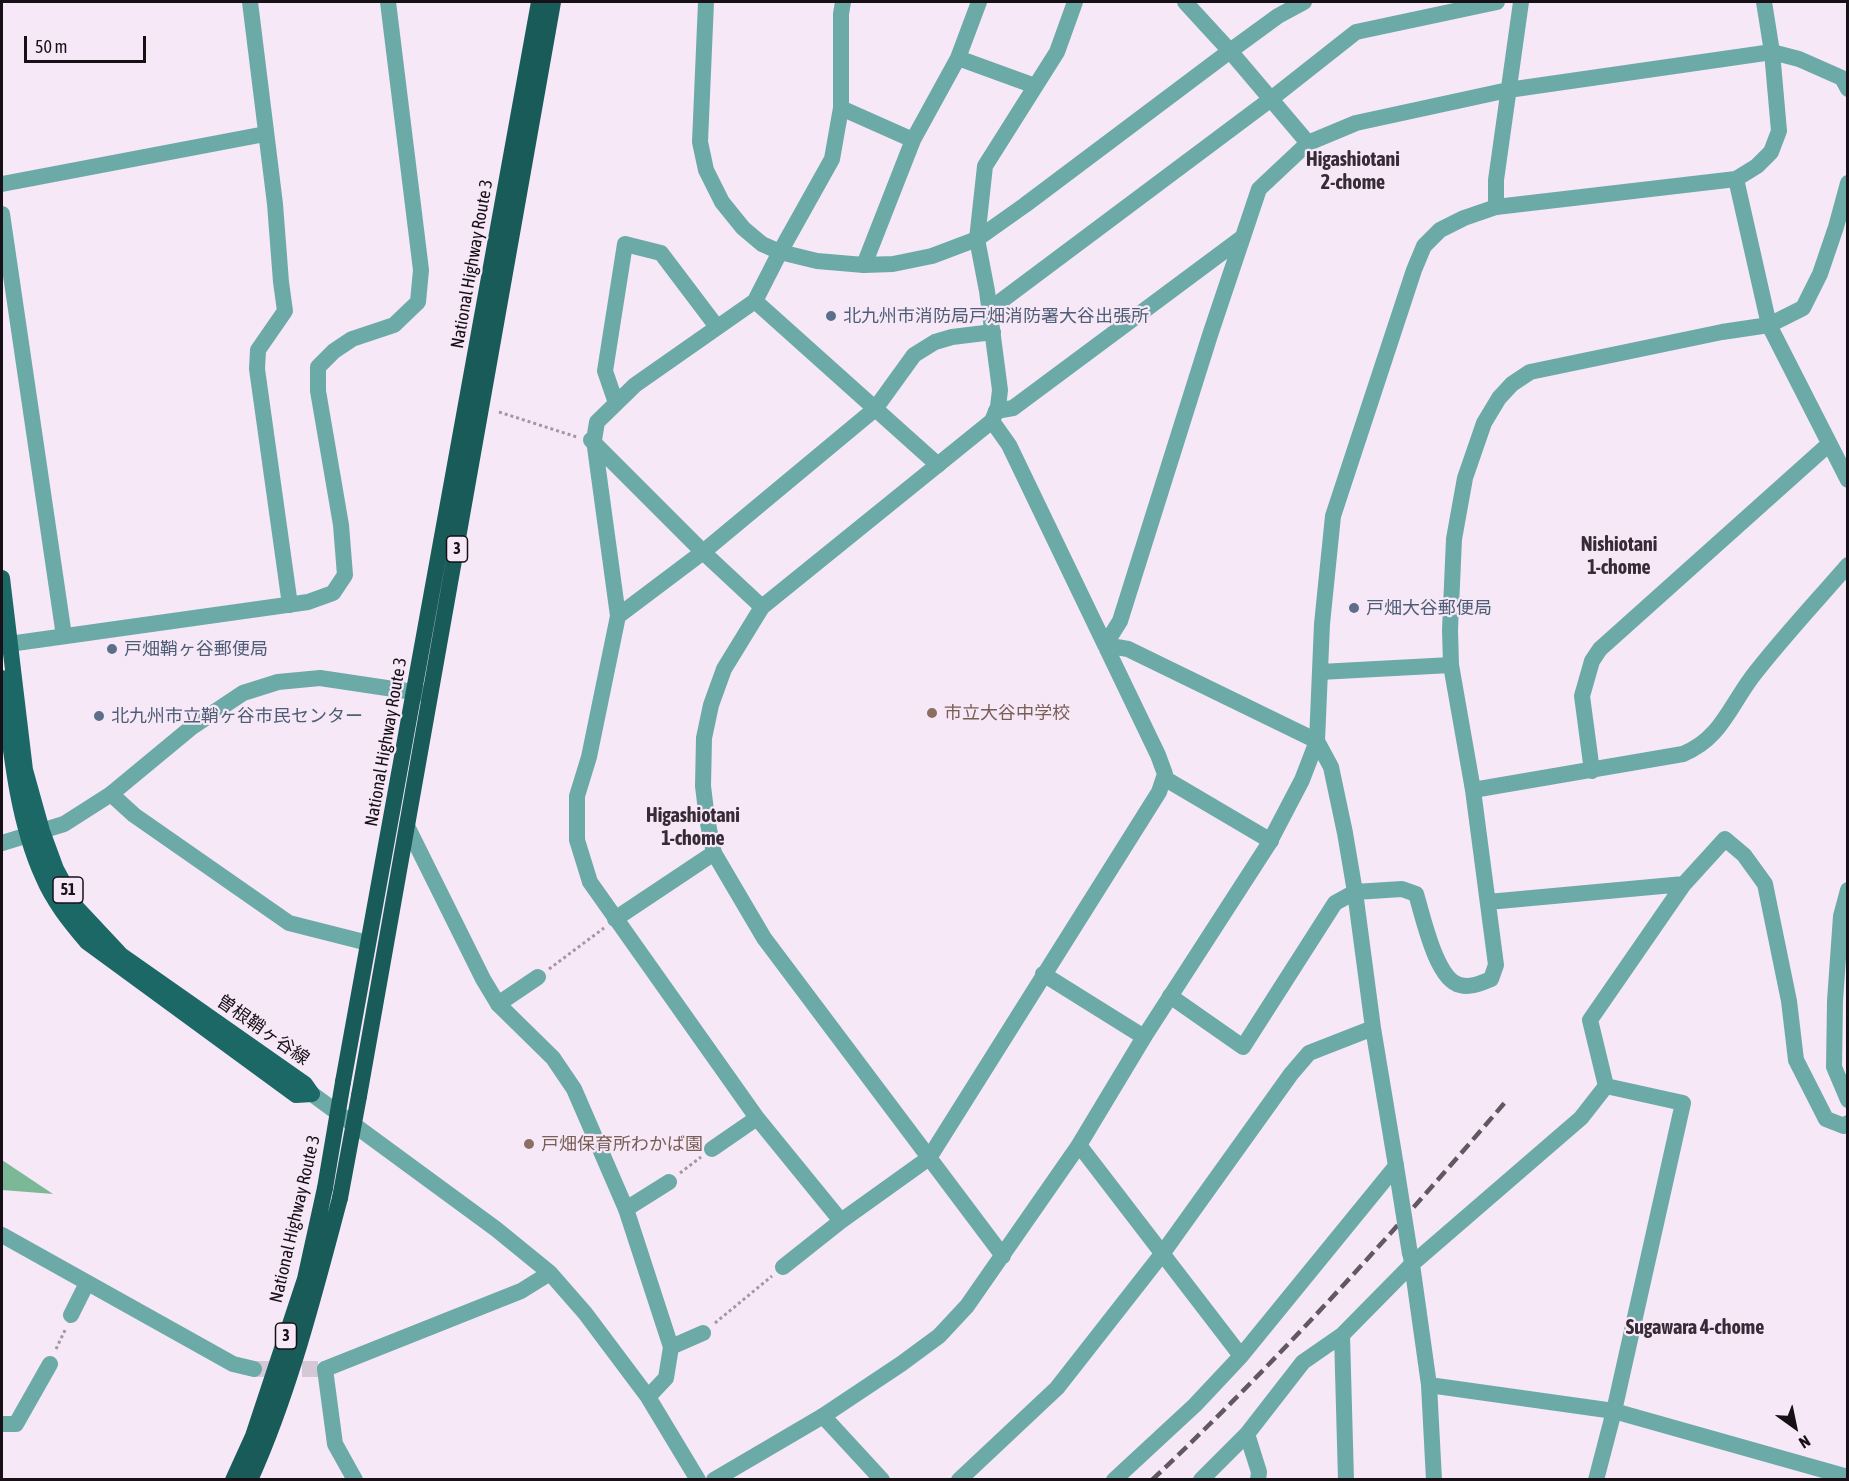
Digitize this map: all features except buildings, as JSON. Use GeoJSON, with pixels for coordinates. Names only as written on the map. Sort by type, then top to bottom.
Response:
{"type":"FeatureCollection","features":[{"type":"Feature","properties":{"kind":"highway","name":"National Highway Route 3"},"geometry":{"type":"LineString","coordinates":[[250,1479],[269,1438],[340,1198],[407,826],[423,693],[539,2]]}},
{"type":"Feature","properties":{"kind":"highway","name":"National Highway Route 3"},"geometry":{"type":"LineString","coordinates":[[233,1479],[253,1436],[305,1279],[325,1188],[368,944],[423,693],[553,2]]}},
{"type":"Feature","properties":{"kind":"main road","name":"曽根鞘ヶ谷線"},"geometry":{"type":"LineString","coordinates":[[2,578],[6,644],[35,833]]}},
{"type":"Feature","properties":{"kind":"main road","name":"曽根鞘ヶ谷線"},"geometry":{"type":"LineString","coordinates":[[2,678],[14,772],[35,833],[77,908],[121,955],[305,1084],[312,1094]]}},
{"type":"Feature","properties":{"kind":"street"},"geometry":{"type":"LineString","coordinates":[[250,2],[275,204],[280,282],[285,311],[258,350],[257,369],[290,605]]}},
{"type":"Feature","properties":{"kind":"street"},"geometry":{"type":"LineString","coordinates":[[6,644],[308,602],[333,593],[345,575],[341,525],[318,391],[318,367],[334,351],[352,339],[394,325],[418,302],[421,270],[388,2]]}},
{"type":"Feature","properties":{"kind":"street"},"geometry":{"type":"LineString","coordinates":[[706,2],[700,142],[706,170],[722,202],[743,228],[762,244],[780,252],[816,261],[864,265],[893,264],[932,256],[977,239],[1025,206],[1278,16],[1304,2]]}},
{"type":"Feature","properties":{"kind":"street"},"geometry":{"type":"LineString","coordinates":[[841,1221],[757,1118],[590,882],[577,840],[577,796],[589,757],[618,616],[591,440],[597,422],[635,385],[755,301],[832,159],[842,108],[841,14],[843,2]]}},
{"type":"Feature","properties":{"kind":"street"},"geometry":{"type":"LineString","coordinates":[[864,265],[913,140],[958,58],[979,2]]}},
{"type":"Feature","properties":{"kind":"street"},"geometry":{"type":"LineString","coordinates":[[783,1267],[841,1221],[928,1158],[1159,792],[1165,774],[1158,755],[994,416],[1000,390],[993,332],[977,239],[985,166],[1057,52],[1075,2]]}},
{"type":"Feature","properties":{"kind":"street"},"geometry":{"type":"LineString","coordinates":[[1185,2],[1308,143]]}},
{"type":"Feature","properties":{"kind":"street"},"geometry":{"type":"LineString","coordinates":[[989,310],[1271,99],[1356,32],[1497,2]]}},
{"type":"Feature","properties":{"kind":"street"},"geometry":{"type":"LineString","coordinates":[[1496,207],[1496,180],[1521,2]]}},
{"type":"Feature","properties":{"kind":"street"},"geometry":{"type":"LineString","coordinates":[[714,1479],[823,1416],[939,1336],[967,1306],[1080,1145],[1144,1037],[1271,841],[1302,780],[1317,741],[1322,624],[1334,516],[1414,270],[1424,246],[1440,230],[1464,218],[1496,207],[1736,179],[1757,166],[1771,152],[1779,131],[1772,52],[1764,2]]}},
{"type":"Feature","properties":{"kind":"street"},"geometry":{"type":"LineString","coordinates":[[1105,645],[1120,621],[1210,335],[1259,189],[1308,143],[1356,123],[1508,90],[1772,52],[1799,59],[1842,78],[1848,88]]}},
{"type":"Feature","properties":{"kind":"street"},"geometry":{"type":"LineString","coordinates":[[958,58],[1035,86]]}},
{"type":"Feature","properties":{"kind":"street"},"geometry":{"type":"LineString","coordinates":[[842,108],[913,140]]}},
{"type":"Feature","properties":{"kind":"street"},"geometry":{"type":"LineString","coordinates":[[2,184],[266,134]]}},
{"type":"Feature","properties":{"kind":"street"},"geometry":{"type":"LineString","coordinates":[[1736,179],[1769,326],[1848,480]]}},
{"type":"Feature","properties":{"kind":"street"},"geometry":{"type":"LineString","coordinates":[[1170,996],[1243,1047],[1335,903],[1355,892],[1402,889],[1416,894],[1434,952],[1449,980],[1458,985],[1471,986],[1491,979],[1496,965],[1473,790],[1451,665],[1450,630],[1454,539],[1465,478],[1484,423],[1499,398],[1512,384],[1530,372],[1722,332],[1769,326],[1803,308],[1820,274],[1848,183]]}},
{"type":"Feature","properties":{"kind":"street"},"geometry":{"type":"LineString","coordinates":[[2,214],[64,636]]}},
{"type":"Feature","properties":{"kind":"street"},"geometry":{"type":"LineString","coordinates":[[1003,1256],[764,938],[714,853],[703,786],[704,738],[711,705],[724,669],[762,607],[938,465],[994,416],[1013,408],[1243,237]]}},
{"type":"Feature","properties":{"kind":"street"},"geometry":{"type":"LineString","coordinates":[[616,404],[605,370],[625,244],[661,254],[717,327]]}},
{"type":"Feature","properties":{"kind":"street"},"geometry":{"type":"LineString","coordinates":[[755,301],[938,465]]}},
{"type":"Feature","properties":{"kind":"street"},"geometry":{"type":"LineString","coordinates":[[618,616],[703,552],[875,409],[915,355],[935,342],[952,337],[993,332]]}},
{"type":"Feature","properties":{"kind":"street"},"geometry":{"type":"LineString","coordinates":[[591,440],[703,552],[762,607]]}},
{"type":"Feature","properties":{"kind":"street"},"geometry":{"type":"LineString","coordinates":[[1592,771],[1582,696],[1592,661],[1600,649],[1829,444]]}},
{"type":"Feature","properties":{"kind":"street"},"geometry":{"type":"LineString","coordinates":[[1473,790],[1592,771],[1683,754],[1698,748],[1715,734],[1752,678],[1848,565]]}},
{"type":"Feature","properties":{"kind":"street"},"geometry":{"type":"LineString","coordinates":[[1105,645],[1128,649],[1317,741],[1331,767],[1355,892],[1373,1028],[1411,1259],[1429,1385],[1434,1479]]}},
{"type":"Feature","properties":{"kind":"street"},"geometry":{"type":"LineString","coordinates":[[1320,672],[1451,665]]}},
{"type":"Feature","properties":{"kind":"street"},"geometry":{"type":"LineString","coordinates":[[2,843],[64,824],[111,794],[192,727],[243,693],[278,682],[320,678],[423,693]]}},
{"type":"Feature","properties":{"kind":"street"},"geometry":{"type":"LineString","coordinates":[[1164,778],[1271,841]]}},
{"type":"Feature","properties":{"kind":"street"},"geometry":{"type":"LineString","coordinates":[[111,794],[144,822],[289,923],[368,944]]}},
{"type":"Feature","properties":{"kind":"street"},"geometry":{"type":"LineString","coordinates":[[407,826],[483,979],[498,1004],[553,1058],[574,1089],[626,1209],[671,1347],[666,1378],[648,1397]]}},
{"type":"Feature","properties":{"kind":"street"},"geometry":{"type":"LineString","coordinates":[[1606,1086],[1590,1020],[1684,884],[1725,839],[1753,866],[1765,884],[1789,1000],[1796,1060],[1826,1119],[1844,1126],[1848,1124]]}},
{"type":"Feature","properties":{"kind":"street"},"geometry":{"type":"LineString","coordinates":[[615,919],[714,853]]}},
{"type":"Feature","properties":{"kind":"street"},"geometry":{"type":"LineString","coordinates":[[1488,902],[1684,884]]}},
{"type":"Feature","properties":{"kind":"street"},"geometry":{"type":"LineString","coordinates":[[1848,890],[1841,916],[1835,1001],[1834,1067],[1848,1100]]}},
{"type":"Feature","properties":{"kind":"street"},"geometry":{"type":"LineString","coordinates":[[1043,974],[1144,1037]]}},
{"type":"Feature","properties":{"kind":"street"},"geometry":{"type":"LineString","coordinates":[[498,1004],[538,977]]}},
{"type":"Feature","properties":{"kind":"street"},"geometry":{"type":"LineString","coordinates":[[959,1479],[1057,1388],[1162,1254],[1291,1074],[1309,1053],[1373,1028]]}},
{"type":"Feature","properties":{"kind":"street"},"geometry":{"type":"LineString","coordinates":[[1201,1479],[1247,1434],[1303,1362],[1342,1335],[1411,1259],[1581,1118],[1606,1086]]}},
{"type":"Feature","properties":{"kind":"street"},"geometry":{"type":"LineString","coordinates":[[1596,1479],[1614,1412],[1683,1103],[1606,1086]]}},
{"type":"Feature","properties":{"kind":"street"},"geometry":{"type":"LineString","coordinates":[[312,1094],[496,1229],[550,1273],[585,1312],[648,1397],[698,1479]]}},
{"type":"Feature","properties":{"kind":"street"},"geometry":{"type":"LineString","coordinates":[[712,1149],[757,1118]]}},
{"type":"Feature","properties":{"kind":"street"},"geometry":{"type":"LineString","coordinates":[[1080,1145],[1241,1356]]}},
{"type":"Feature","properties":{"kind":"street"},"geometry":{"type":"LineString","coordinates":[[1114,1479],[1196,1405],[1241,1356],[1396,1166]]}},
{"type":"Feature","properties":{"kind":"street"},"geometry":{"type":"LineString","coordinates":[[626,1209],[669,1182]]}},
{"type":"Feature","properties":{"kind":"street"},"geometry":{"type":"LineString","coordinates":[[2,1235],[233,1364],[254,1369]]}},
{"type":"Feature","properties":{"kind":"street"},"geometry":{"type":"LineString","coordinates":[[355,1479],[335,1444],[325,1369],[521,1291],[550,1273]]}},
{"type":"Feature","properties":{"kind":"street"},"geometry":{"type":"LineString","coordinates":[[71,1315],[87,1283]]}},
{"type":"Feature","properties":{"kind":"street"},"geometry":{"type":"LineString","coordinates":[[671,1347],[703,1333]]}},
{"type":"Feature","properties":{"kind":"street"},"geometry":{"type":"LineString","coordinates":[[1342,1335],[1346,1479]]}},
{"type":"Feature","properties":{"kind":"street"},"geometry":{"type":"LineString","coordinates":[[2,1424],[16,1424],[50,1364]]}},
{"type":"Feature","properties":{"kind":"street"},"geometry":{"type":"LineString","coordinates":[[1429,1385],[1614,1412],[1848,1478]]}},
{"type":"Feature","properties":{"kind":"street"},"geometry":{"type":"LineString","coordinates":[[823,1416],[882,1479]]}},
{"type":"Feature","properties":{"kind":"street"},"geometry":{"type":"LineString","coordinates":[[1247,1434],[1259,1472],[1258,1479]]}},
{"type":"Feature","properties":{"kind":"path"},"geometry":{"type":"LineString","coordinates":[[499,412],[591,440]]}},
{"type":"Feature","properties":{"kind":"path"},"geometry":{"type":"LineString","coordinates":[[538,977],[615,919]]}},
{"type":"Feature","properties":{"kind":"path"},"geometry":{"type":"LineString","coordinates":[[669,1182],[712,1149]]}},
{"type":"Feature","properties":{"kind":"path"},"geometry":{"type":"LineString","coordinates":[[703,1333],[783,1267]]}},
{"type":"Feature","properties":{"kind":"path"},"geometry":{"type":"LineString","coordinates":[[50,1364],[71,1315]]}},
{"type":"Feature","properties":{"kind":"green space"},"geometry":{"type":"Polygon","coordinates":[[[2,1160],[53,1194],[2,1190],[2,1160]]]}},
{"type":"Feature","properties":{"kind":"tunnel"},"geometry":{"type":"LineString","coordinates":[[254,1369],[325,1369]]}},
{"type":"Feature","properties":{"kind":"railway"},"geometry":{"type":"LineString","coordinates":[[1152,1480],[1245,1389],[1334,1295],[1507,1100]]}},
{"type":"Feature","properties":{"kind":"place","name":"北九州市消防局戸畑消防署大谷出張所"},"geometry":{"type":"Point","coordinates":[831,316]}},
{"type":"Feature","properties":{"kind":"place","name":"戸畑大谷郵便局"},"geometry":{"type":"Point","coordinates":[1354,608]}},
{"type":"Feature","properties":{"kind":"place","name":"戸畑鞘ヶ谷郵便局"},"geometry":{"type":"Point","coordinates":[112,649]}},
{"type":"Feature","properties":{"kind":"place","name":"市立大谷中学校"},"geometry":{"type":"Point","coordinates":[932,713]}},
{"type":"Feature","properties":{"kind":"place","name":"北九州市立鞘ヶ谷市民センター"},"geometry":{"type":"Point","coordinates":[99,716]}},
{"type":"Feature","properties":{"kind":"place","name":"戸畑保育所わかば園"},"geometry":{"type":"Point","coordinates":[529,1144]}},
{"type":"Feature","properties":{"kind":"district","name":"Higashiotani 2-chome"},"geometry":{"type":"Point","coordinates":[1353,172]}},
{"type":"Feature","properties":{"kind":"district","name":"Nishiotani 1-chome"},"geometry":{"type":"Point","coordinates":[1619,556]}},
{"type":"Feature","properties":{"kind":"district","name":"Higashiotani 1-chome"},"geometry":{"type":"Point","coordinates":[693,828]}},
{"type":"Feature","properties":{"kind":"district","name":"Sugawara 4-chome"},"geometry":{"type":"Point","coordinates":[1695,1328]}}]}
